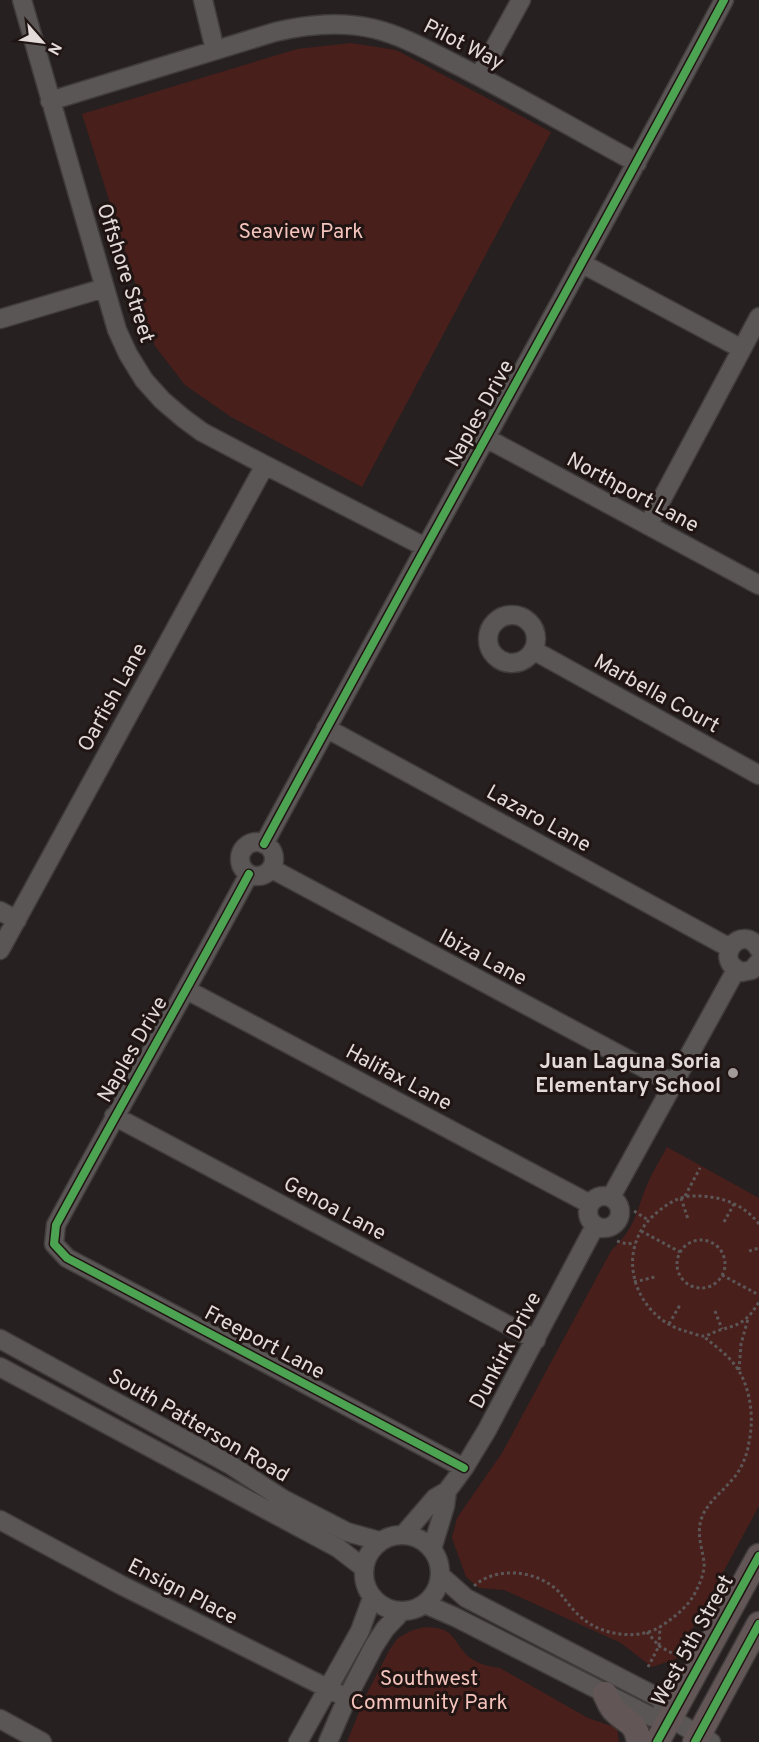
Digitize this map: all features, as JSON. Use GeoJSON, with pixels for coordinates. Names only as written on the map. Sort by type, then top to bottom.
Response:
{"type":"FeatureCollection","features":[{"type":"Feature","properties":{"kind":"main road","name":"West 5th Street"},"geometry":{"type":"LineString","coordinates":[[657,1742],[759,1556]]}},
{"type":"Feature","properties":{"kind":"main road"},"geometry":{"type":"LineString","coordinates":[[702,1740],[759,1624]]}},
{"type":"Feature","properties":{"kind":"main road"},"geometry":{"type":"LineString","coordinates":[[605,1694],[614,1711],[628,1720],[634,1728],[639,1742]]}},
{"type":"Feature","properties":{"kind":"street","name":"Offshore Street"},"geometry":{"type":"LineString","coordinates":[[22,0],[117,330],[144,380],[162,400],[202,432],[425,547]]}},
{"type":"Feature","properties":{"kind":"street"},"geometry":{"type":"LineString","coordinates":[[203,0],[215,50]]}},
{"type":"Feature","properties":{"kind":"street"},"geometry":{"type":"LineString","coordinates":[[479,76],[521,0]]}},
{"type":"Feature","properties":{"kind":"street","name":"Naples Drive"},"geometry":{"type":"LineString","coordinates":[[264,844],[724,0]]}},
{"type":"Feature","properties":{"kind":"street","name":"Pilot Way"},"geometry":{"type":"LineString","coordinates":[[50,101],[215,50],[302,26],[349,24],[375,29],[401,38],[479,76],[637,163]]}},
{"type":"Feature","properties":{"kind":"street"},"geometry":{"type":"LineString","coordinates":[[581,263],[742,349]]}},
{"type":"Feature","properties":{"kind":"street"},"geometry":{"type":"LineString","coordinates":[[0,319],[104,288]]}},
{"type":"Feature","properties":{"kind":"street"},"geometry":{"type":"LineString","coordinates":[[648,525],[759,317]]}},
{"type":"Feature","properties":{"kind":"street","name":"Northport Lane"},"geometry":{"type":"LineString","coordinates":[[486,438],[759,585]]}},
{"type":"Feature","properties":{"kind":"street","name":"Oarfish Lane"},"geometry":{"type":"LineString","coordinates":[[0,950],[265,465]]}},
{"type":"Feature","properties":{"kind":"street","name":"Marbella Court"},"geometry":{"type":"LineString","coordinates":[[533,650],[759,775]]}},
{"type":"Feature","properties":{"kind":"street","name":"Lazaro Lane"},"geometry":{"type":"LineString","coordinates":[[327,728],[730,948]]}},
{"type":"Feature","properties":{"kind":"street"},"geometry":{"type":"LineString","coordinates":[[253,843],[264,844],[269,847],[274,858],[272,869],[264,875],[249,874],[241,865],[241,854],[253,843]]}},
{"type":"Feature","properties":{"kind":"street","name":"Ibiza Lane"},"geometry":{"type":"LineString","coordinates":[[272,869],[674,1084]]}},
{"type":"Feature","properties":{"kind":"street","name":"Naples Drive"},"geometry":{"type":"LineString","coordinates":[[54,1244],[56,1225],[249,874]]}},
{"type":"Feature","properties":{"kind":"street"},"geometry":{"type":"LineString","coordinates":[[0,911],[17,920]]}},
{"type":"Feature","properties":{"kind":"street"},"geometry":{"type":"LineString","coordinates":[[757,941],[742,939],[733,943],[728,952],[729,962],[736,970],[747,972],[759,962]]}},
{"type":"Feature","properties":{"kind":"street"},"geometry":{"type":"LineString","coordinates":[[611,1197],[736,970]]}},
{"type":"Feature","properties":{"kind":"street","name":"Halifax Lane"},"geometry":{"type":"LineString","coordinates":[[187,990],[590,1204]]}},
{"type":"Feature","properties":{"kind":"street","name":"Genoa Lane"},"geometry":{"type":"LineString","coordinates":[[114,1116],[536,1340]]}},
{"type":"Feature","properties":{"kind":"street"},"geometry":{"type":"LineString","coordinates":[[602,1196],[611,1197],[619,1205],[618,1220],[610,1227],[595,1226],[589,1218],[590,1204],[602,1196]]}},
{"type":"Feature","properties":{"kind":"street","name":"Dunkirk Drive"},"geometry":{"type":"LineString","coordinates":[[404,1534],[435,1498],[447,1491],[464,1468],[536,1340],[595,1226]]}},
{"type":"Feature","properties":{"kind":"street","name":"Freeport Lane"},"geometry":{"type":"LineString","coordinates":[[54,1244],[67,1258],[464,1468]]}},
{"type":"Feature","properties":{"kind":"street","name":"South Patterson Road"},"geometry":{"type":"LineString","coordinates":[[0,1339],[229,1464],[283,1499],[347,1532],[379,1541]]}},
{"type":"Feature","properties":{"kind":"street","name":"South Patterson Road"},"geometry":{"type":"LineString","coordinates":[[0,1367],[338,1548],[364,1568]]}},
{"type":"Feature","properties":{"kind":"street","name":"Dunkirk Drive"},"geometry":{"type":"LineString","coordinates":[[432,1549],[446,1506],[447,1491]]}},
{"type":"Feature","properties":{"kind":"street","name":"Ensign Place"},"geometry":{"type":"LineString","coordinates":[[0,1520],[121,1585],[347,1698]]}},
{"type":"Feature","properties":{"kind":"street"},"geometry":{"type":"LineString","coordinates":[[404,1534],[424,1541],[432,1549],[440,1566],[440,1575],[433,1596],[425,1604],[414,1609],[391,1610],[372,1598],[363,1578],[364,1568],[372,1549],[379,1541],[404,1534]]}},
{"type":"Feature","properties":{"kind":"street"},"geometry":{"type":"LineString","coordinates":[[440,1575],[466,1598],[659,1698],[670,1718],[702,1740]]}},
{"type":"Feature","properties":{"kind":"street"},"geometry":{"type":"LineString","coordinates":[[298,1742],[360,1631],[372,1598]]}},
{"type":"Feature","properties":{"kind":"street"},"geometry":{"type":"LineString","coordinates":[[425,1604],[652,1717],[670,1718]]}},
{"type":"Feature","properties":{"kind":"street"},"geometry":{"type":"LineString","coordinates":[[328,1742],[347,1698],[377,1640],[402,1611]]}},
{"type":"Feature","properties":{"kind":"street"},"geometry":{"type":"LineString","coordinates":[[0,1719],[42,1742]]}},
{"type":"Feature","properties":{"kind":"path"},"geometry":{"type":"LineString","coordinates":[[688,1219],[683,1197],[700,1168]]}},
{"type":"Feature","properties":{"kind":"path"},"geometry":{"type":"LineString","coordinates":[[739,1370],[703,1336],[669,1324],[653,1312],[640,1297],[634,1282],[632,1260],[636,1243],[648,1220],[661,1209],[683,1197],[704,1195],[734,1204],[745,1210],[759,1224]]}},
{"type":"Feature","properties":{"kind":"path"},"geometry":{"type":"LineString","coordinates":[[724,1222],[734,1204]]}},
{"type":"Feature","properties":{"kind":"path"},"geometry":{"type":"LineString","coordinates":[[634,1211],[648,1220]]}},
{"type":"Feature","properties":{"kind":"path"},"geometry":{"type":"LineString","coordinates":[[641,1231],[680,1252]]}},
{"type":"Feature","properties":{"kind":"path"},"geometry":{"type":"LineString","coordinates":[[705,1240],[712,1243],[718,1247],[725,1261],[722,1275],[717,1281],[702,1287],[686,1282],[678,1269],[677,1260],[680,1252],[691,1242],[705,1240]]}},
{"type":"Feature","properties":{"kind":"path"},"geometry":{"type":"LineString","coordinates":[[617,1241],[627,1244],[636,1243]]}},
{"type":"Feature","properties":{"kind":"path"},"geometry":{"type":"LineString","coordinates":[[749,1251],[759,1248]]}},
{"type":"Feature","properties":{"kind":"path"},"geometry":{"type":"LineString","coordinates":[[722,1275],[759,1295]]}},
{"type":"Feature","properties":{"kind":"path"},"geometry":{"type":"LineString","coordinates":[[634,1282],[654,1276]]}},
{"type":"Feature","properties":{"kind":"path"},"geometry":{"type":"LineString","coordinates":[[472,1588],[479,1581],[500,1574],[526,1574],[552,1587],[579,1616],[597,1627],[620,1634],[646,1632],[660,1627],[688,1604],[697,1590],[704,1564],[700,1550],[701,1521],[706,1508],[737,1474],[748,1449],[752,1415],[749,1398],[739,1370],[741,1344],[748,1319],[759,1302]]}},
{"type":"Feature","properties":{"kind":"path"},"geometry":{"type":"LineString","coordinates":[[669,1324],[680,1305]]}},
{"type":"Feature","properties":{"kind":"path"},"geometry":{"type":"LineString","coordinates":[[715,1311],[722,1329]]}},
{"type":"Feature","properties":{"kind":"path"},"geometry":{"type":"LineString","coordinates":[[703,1336],[748,1319]]}},
{"type":"Feature","properties":{"kind":"path"},"geometry":{"type":"LineString","coordinates":[[648,1667],[659,1646],[660,1627]]}},
{"type":"Feature","properties":{"kind":"path"},"geometry":{"type":"LineString","coordinates":[[646,1632],[659,1646],[679,1657]]}},
{"type":"Feature","properties":{"kind":"green space","name":"Seaview Park"},"geometry":{"type":"Polygon","coordinates":[[[351,43],[396,50],[551,132],[362,487],[231,417],[185,385],[155,346],[82,114],[297,49],[351,43]]]}},
{"type":"Feature","properties":{"kind":"green space"},"geometry":{"type":"Polygon","coordinates":[[[667,1147],[759,1198],[759,1506],[676,1659],[652,1667],[621,1643],[504,1590],[479,1588],[466,1577],[452,1538],[457,1518],[502,1453],[611,1251],[629,1229],[650,1179],[667,1147]]]}},
{"type":"Feature","properties":{"kind":"green space","name":"Southwest Community Park"},"geometry":{"type":"Polygon","coordinates":[[[425,1627],[448,1632],[463,1651],[476,1662],[500,1668],[588,1718],[617,1728],[619,1742],[347,1742],[365,1697],[390,1649],[398,1638],[425,1627]]]}},
{"type":"Feature","properties":{"kind":"cycle path"},"geometry":{"type":"LineString","coordinates":[[264,844],[724,0]]}},
{"type":"Feature","properties":{"kind":"cycle path"},"geometry":{"type":"LineString","coordinates":[[249,874],[56,1225],[54,1244],[67,1258],[464,1468]]}},
{"type":"Feature","properties":{"kind":"cycle path"},"geometry":{"type":"LineString","coordinates":[[657,1742],[759,1556]]}},
{"type":"Feature","properties":{"kind":"cycle path"},"geometry":{"type":"LineString","coordinates":[[695,1742],[759,1624]]}},
{"type":"Feature","properties":{"kind":"place","name":"Juan Laguna Soria Elementary School"},"geometry":{"type":"Point","coordinates":[733,1073]}}]}
